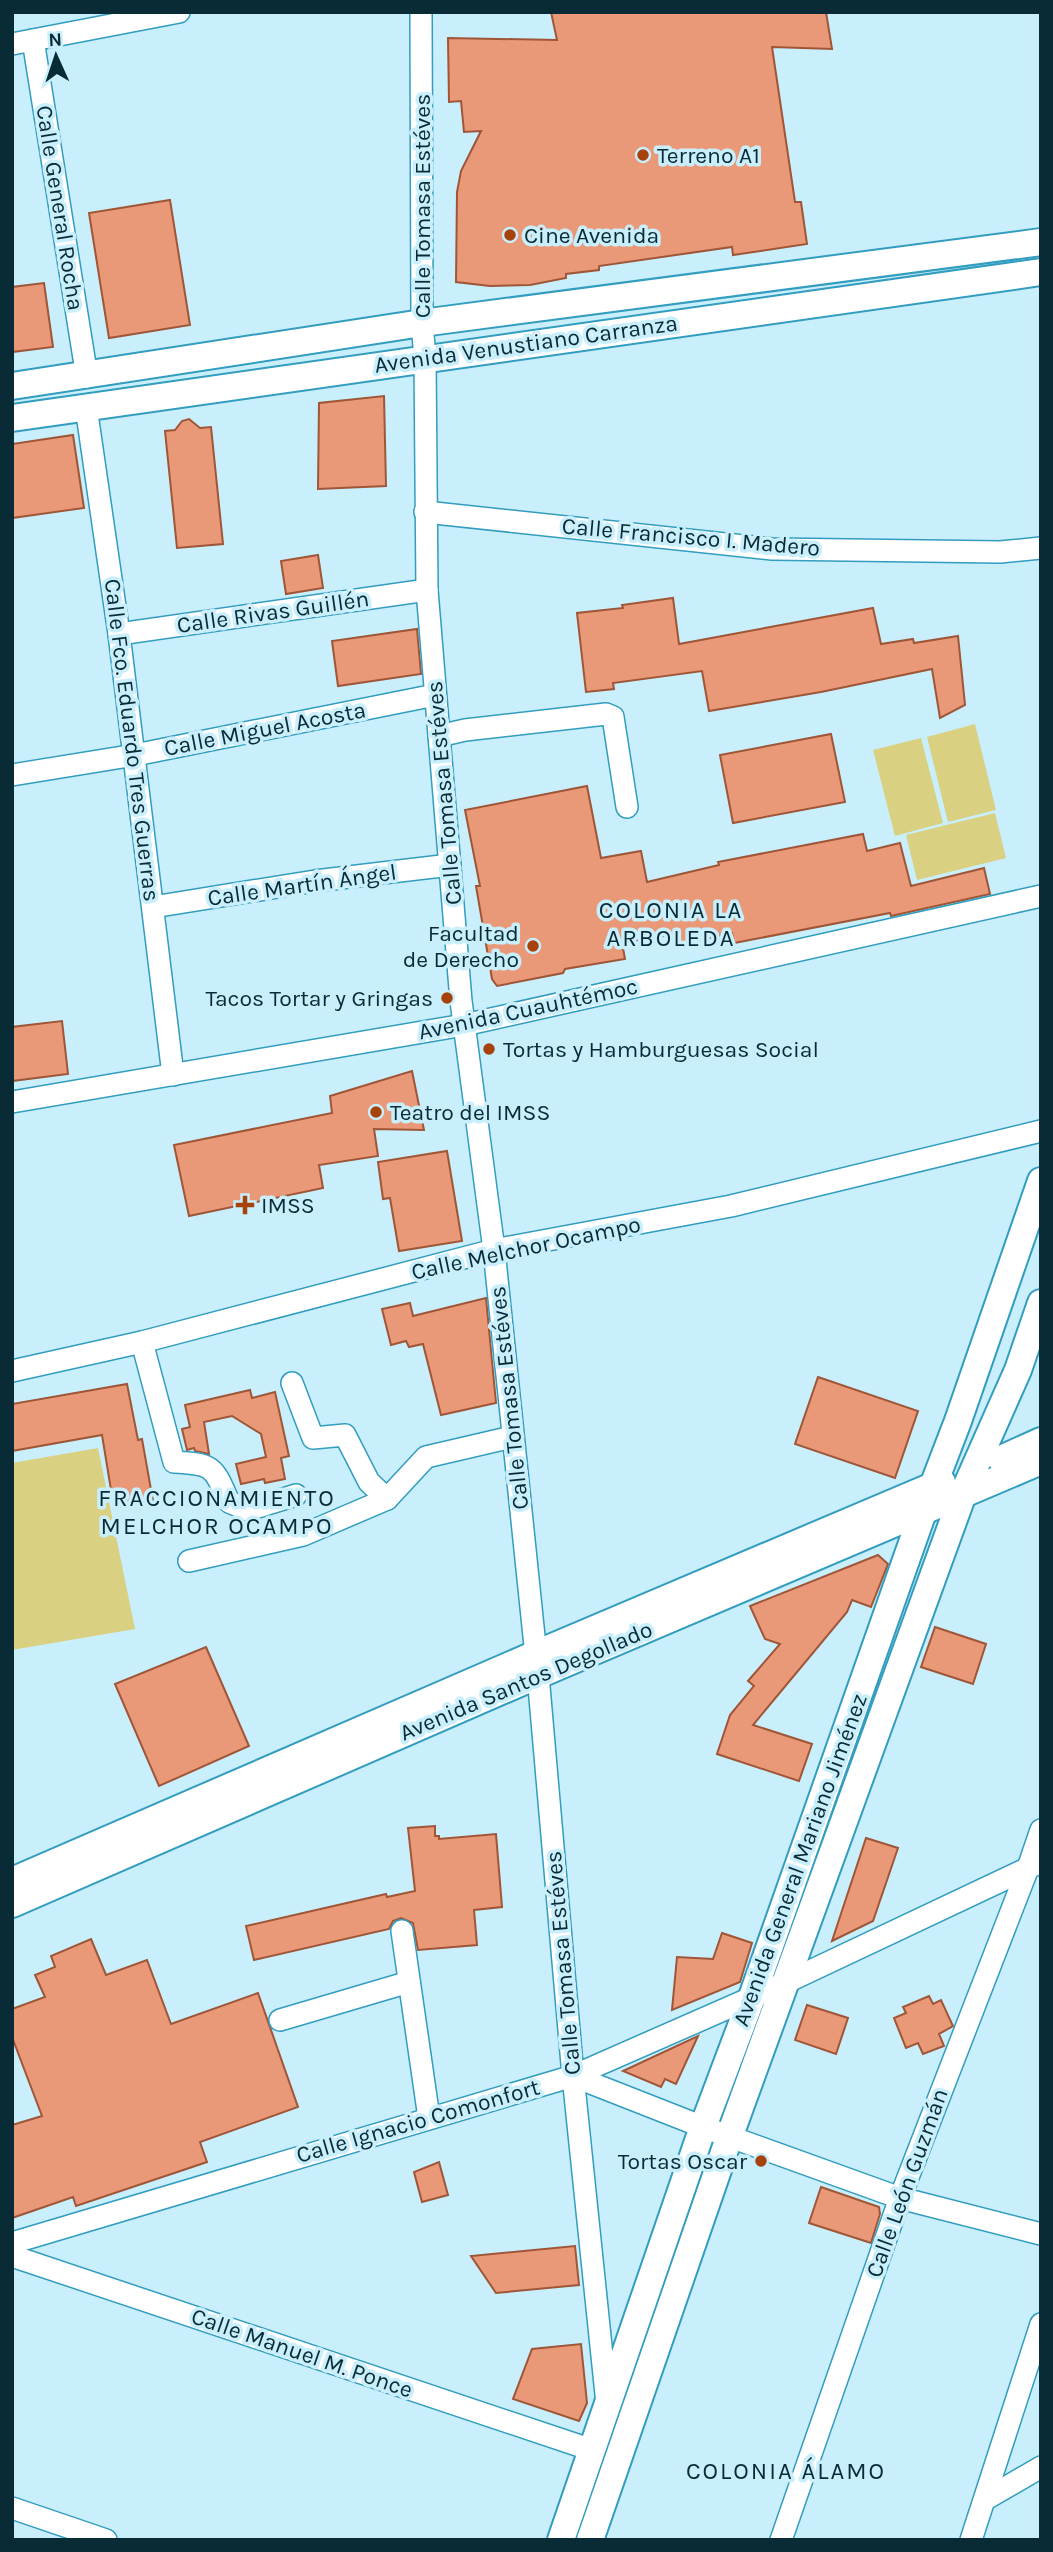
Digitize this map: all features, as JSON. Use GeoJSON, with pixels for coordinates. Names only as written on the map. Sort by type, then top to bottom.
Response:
{"type":"FeatureCollection","features":[{"type":"Feature","properties":{"kind":"main road","name":"Avenida Venustiano Carranza"},"geometry":{"type":"LineString","coordinates":[[12,386],[87,377],[422,323],[1041,242]]}},
{"type":"Feature","properties":{"kind":"main road","name":"Avenida Venustiano Carranza"},"geometry":{"type":"LineString","coordinates":[[12,418],[1041,272]]}},
{"type":"Feature","properties":{"kind":"main road","name":"Avenida General Mariano Jiménez"},"geometry":{"type":"LineString","coordinates":[[561,2540],[703,2127],[752,1997],[1041,1181]]}},
{"type":"Feature","properties":{"kind":"main road","name":"Avenida General Mariano Jiménez"},"geometry":{"type":"LineString","coordinates":[[590,2540],[730,2135],[963,1494],[1018,1370],[1041,1303]]}},
{"type":"Feature","properties":{"kind":"main road","name":"Avenida Santos Degollado"},"geometry":{"type":"LineString","coordinates":[[12,1904],[934,1485],[1041,1441]]}},
{"type":"Feature","properties":{"kind":"main road","name":"Avenida Santos Degollado"},"geometry":{"type":"LineString","coordinates":[[12,1881],[537,1665],[923,1512],[1041,1461]]}},
{"type":"Feature","properties":{"kind":"street"},"geometry":{"type":"LineString","coordinates":[[23,42],[179,12]]}},
{"type":"Feature","properties":{"kind":"street","name":"Calle Tomasa Estéves"},"geometry":{"type":"LineString","coordinates":[[421,12],[426,590],[464,1025],[494,1250],[537,1665],[573,2076],[607,2406]]}},
{"type":"Feature","properties":{"kind":"street","name":"Calle General Rocha"},"geometry":{"type":"LineString","coordinates":[[23,42],[87,377]]}},
{"type":"Feature","properties":{"kind":"street","name":"Calle Fco. Eduardo Tres Guerras"},"geometry":{"type":"LineString","coordinates":[[86,407],[135,755],[173,1075]]}},
{"type":"Feature","properties":{"kind":"street","name":"Calle Francisco I. Madero"},"geometry":{"type":"LineString","coordinates":[[425,512],[772,549],[1000,552],[1041,548]]}},
{"type":"Feature","properties":{"kind":"street","name":"Calle Rivas Guillén"},"geometry":{"type":"LineString","coordinates":[[119,634],[426,590]]}},
{"type":"Feature","properties":{"kind":"street","name":"Calle Miguel Acosta"},"geometry":{"type":"LineString","coordinates":[[12,775],[135,755],[435,695]]}},
{"type":"Feature","properties":{"kind":"street"},"geometry":{"type":"LineString","coordinates":[[439,736],[466,730],[606,714],[613,717],[627,807]]}},
{"type":"Feature","properties":{"kind":"street","name":"Calle Martín Ángel"},"geometry":{"type":"LineString","coordinates":[[153,907],[315,881],[450,865]]}},
{"type":"Feature","properties":{"kind":"street","name":"Avenida Cuauhtémoc"},"geometry":{"type":"LineString","coordinates":[[12,1102],[464,1025],[1041,897]]}},
{"type":"Feature","properties":{"kind":"street","name":"Calle Melchor Ocampo"},"geometry":{"type":"LineString","coordinates":[[12,1371],[142,1342],[494,1250],[731,1206],[1041,1131]]}},
{"type":"Feature","properties":{"kind":"street"},"geometry":{"type":"LineString","coordinates":[[142,1342],[174,1462],[203,1464],[216,1473],[229,1502],[248,1510],[296,1495]]}},
{"type":"Feature","properties":{"kind":"street"},"geometry":{"type":"LineString","coordinates":[[292,1383],[313,1438],[345,1435],[369,1482],[387,1499]]}},
{"type":"Feature","properties":{"kind":"street"},"geometry":{"type":"LineString","coordinates":[[189,1561],[303,1535],[387,1499],[425,1457],[512,1437]]}},
{"type":"Feature","properties":{"kind":"street","name":"Calle León Guzmán"},"geometry":{"type":"LineString","coordinates":[[781,2540],[900,2198],[1034,1865],[1041,1830]]}},
{"type":"Feature","properties":{"kind":"street","name":"Calle Ignacio Comonfort"},"geometry":{"type":"LineString","coordinates":[[12,2243],[573,2076],[787,1982],[1034,1865]]}},
{"type":"Feature","properties":{"kind":"street"},"geometry":{"type":"LineString","coordinates":[[402,1931],[429,2118]]}},
{"type":"Feature","properties":{"kind":"street"},"geometry":{"type":"LineString","coordinates":[[280,2020],[409,1982]]}},
{"type":"Feature","properties":{"kind":"street"},"geometry":{"type":"LineString","coordinates":[[573,2076],[703,2127],[900,2198],[1041,2234]]}},
{"type":"Feature","properties":{"kind":"street","name":"Calle Manuel M. Ponce"},"geometry":{"type":"LineString","coordinates":[[12,2256],[592,2450]]}},
{"type":"Feature","properties":{"kind":"street"},"geometry":{"type":"LineString","coordinates":[[971,2540],[1041,2324]]}},
{"type":"Feature","properties":{"kind":"street"},"geometry":{"type":"LineString","coordinates":[[986,2499],[1041,2467]]}},
{"type":"Feature","properties":{"kind":"street"},"geometry":{"type":"LineString","coordinates":[[12,2508],[106,2540]]}},
{"type":"Feature","properties":{"kind":"shaded area"},"geometry":{"type":"Polygon","coordinates":[[[975,724],[996,810],[948,822],[927,737],[975,724]]]}},
{"type":"Feature","properties":{"kind":"shaded area"},"geometry":{"type":"Polygon","coordinates":[[[921,738],[943,823],[895,836],[873,750],[921,738]]]}},
{"type":"Feature","properties":{"kind":"shaded area"},"geometry":{"type":"Polygon","coordinates":[[[995,813],[1006,858],[917,880],[906,835],[995,813]]]}},
{"type":"Feature","properties":{"kind":"shaded area"},"geometry":{"type":"Polygon","coordinates":[[[98,1448],[135,1629],[12,1650],[12,1463],[98,1448]]]}},
{"type":"Feature","properties":{"kind":"building"},"geometry":{"type":"Polygon","coordinates":[[[551,12],[826,12],[832,49],[772,47],[795,202],[801,202],[807,244],[733,255],[732,247],[599,266],[599,270],[566,274],[566,278],[530,285],[490,286],[456,282],[457,192],[461,171],[481,131],[464,132],[461,101],[449,102],[448,38],[557,40],[551,12]]]}},
{"type":"Feature","properties":{"kind":"building"},"geometry":{"type":"Polygon","coordinates":[[[170,200],[190,325],[109,338],[89,213],[170,200]]]}},
{"type":"Feature","properties":{"kind":"building"},"geometry":{"type":"Polygon","coordinates":[[[44,283],[53,347],[12,352],[12,287],[44,283]]]}},
{"type":"Feature","properties":{"kind":"building"},"geometry":{"type":"Polygon","coordinates":[[[384,396],[386,486],[318,489],[319,403],[384,396]]]}},
{"type":"Feature","properties":{"kind":"building"},"geometry":{"type":"Polygon","coordinates":[[[189,419],[200,428],[211,427],[223,544],[177,548],[165,431],[175,430],[182,421],[189,419]]]}},
{"type":"Feature","properties":{"kind":"building"},"geometry":{"type":"Polygon","coordinates":[[[73,435],[84,508],[12,518],[12,444],[73,435]]]}},
{"type":"Feature","properties":{"kind":"building"},"geometry":{"type":"Polygon","coordinates":[[[318,555],[323,588],[286,594],[281,561],[318,555]]]}},
{"type":"Feature","properties":{"kind":"building"},"geometry":{"type":"Polygon","coordinates":[[[673,598],[679,644],[873,608],[881,644],[913,639],[914,643],[958,636],[965,705],[940,718],[932,669],[709,711],[702,671],[613,683],[614,689],[586,692],[577,613],[623,608],[622,605],[673,598]]]}},
{"type":"Feature","properties":{"kind":"building"},"geometry":{"type":"Polygon","coordinates":[[[417,629],[421,674],[338,686],[332,641],[417,629]]]}},
{"type":"Feature","properties":{"kind":"building"},"geometry":{"type":"Polygon","coordinates":[[[831,734],[845,802],[733,823],[720,755],[831,734]]]}},
{"type":"Feature","properties":{"kind":"building"},"geometry":{"type":"Polygon","coordinates":[[[587,786],[601,858],[641,851],[647,882],[719,865],[718,862],[863,834],[867,851],[900,843],[911,886],[984,868],[990,894],[891,916],[890,913],[734,943],[732,933],[679,945],[676,934],[622,943],[625,959],[565,969],[563,973],[497,986],[492,979],[476,886],[480,886],[465,810],[587,786]]]}},
{"type":"Feature","properties":{"kind":"building"},"geometry":{"type":"Polygon","coordinates":[[[62,1021],[68,1074],[12,1081],[12,1027],[62,1021]]]}},
{"type":"Feature","properties":{"kind":"building"},"geometry":{"type":"Polygon","coordinates":[[[412,1071],[424,1130],[374,1129],[378,1156],[319,1165],[323,1188],[189,1216],[174,1145],[332,1113],[330,1096],[412,1071]]]}},
{"type":"Feature","properties":{"kind":"building"},"geometry":{"type":"Polygon","coordinates":[[[447,1151],[462,1241],[399,1251],[390,1198],[383,1199],[378,1162],[447,1151]]]}},
{"type":"Feature","properties":{"kind":"building"},"geometry":{"type":"Polygon","coordinates":[[[486,1298],[496,1403],[441,1415],[423,1344],[409,1347],[406,1341],[391,1345],[382,1309],[410,1303],[413,1316],[486,1298]]]}},
{"type":"Feature","properties":{"kind":"building"},"geometry":{"type":"Polygon","coordinates":[[[818,1377],[918,1411],[895,1478],[795,1444],[818,1377]]]}},
{"type":"Feature","properties":{"kind":"building"},"geometry":{"type":"Polygon","coordinates":[[[127,1384],[138,1440],[142,1439],[153,1501],[114,1508],[102,1435],[12,1451],[12,1404],[127,1384]]]}},
{"type":"Feature","properties":{"kind":"building"},"geometry":{"type":"Polygon","coordinates":[[[250,1390],[252,1398],[275,1392],[289,1456],[281,1458],[285,1479],[265,1483],[264,1479],[241,1484],[236,1464],[266,1457],[261,1434],[232,1416],[204,1422],[209,1454],[195,1451],[194,1448],[187,1450],[182,1429],[190,1427],[185,1405],[250,1390]]]}},
{"type":"Feature","properties":{"kind":"building"},"geometry":{"type":"Polygon","coordinates":[[[878,1555],[888,1564],[871,1607],[852,1600],[847,1612],[753,1725],[812,1744],[799,1781],[717,1754],[730,1715],[754,1686],[748,1681],[780,1644],[765,1639],[750,1606],[878,1555]]]}},
{"type":"Feature","properties":{"kind":"building"},"geometry":{"type":"Polygon","coordinates":[[[935,1627],[986,1644],[973,1684],[921,1667],[935,1627]]]}},
{"type":"Feature","properties":{"kind":"building"},"geometry":{"type":"Polygon","coordinates":[[[206,1647],[249,1746],[159,1786],[115,1684],[206,1647]]]}},
{"type":"Feature","properties":{"kind":"building"},"geometry":{"type":"Polygon","coordinates":[[[435,1826],[435,1836],[439,1836],[439,1839],[496,1834],[502,1907],[474,1910],[477,1945],[418,1950],[413,1923],[401,1918],[393,1921],[389,1929],[254,1960],[246,1926],[386,1894],[387,1897],[415,1891],[408,1828],[435,1826]]]}},
{"type":"Feature","properties":{"kind":"building"},"geometry":{"type":"Polygon","coordinates":[[[866,1838],[898,1848],[873,1921],[832,1941],[866,1838]]]}},
{"type":"Feature","properties":{"kind":"building"},"geometry":{"type":"Polygon","coordinates":[[[722,1933],[752,1943],[740,1982],[672,2010],[677,1957],[713,1959],[722,1933]]]}},
{"type":"Feature","properties":{"kind":"building"},"geometry":{"type":"Polygon","coordinates":[[[91,1939],[106,1975],[147,1960],[171,2024],[258,1993],[298,2107],[200,2142],[207,2162],[76,2206],[73,2197],[12,2218],[12,2125],[42,2116],[12,2037],[12,2009],[45,1997],[35,1975],[55,1967],[51,1956],[91,1939]]]}},
{"type":"Feature","properties":{"kind":"building"},"geometry":{"type":"Polygon","coordinates":[[[929,1996],[933,2004],[941,2000],[953,2026],[939,2034],[944,2046],[923,2054],[918,2043],[906,2048],[894,2018],[906,2013],[903,2007],[929,1996]]]}},
{"type":"Feature","properties":{"kind":"building"},"geometry":{"type":"Polygon","coordinates":[[[807,2005],[848,2018],[836,2054],[795,2040],[807,2005]]]}},
{"type":"Feature","properties":{"kind":"building"},"geometry":{"type":"Polygon","coordinates":[[[698,2036],[676,2084],[665,2079],[661,2087],[623,2071],[698,2036]]]}},
{"type":"Feature","properties":{"kind":"building"},"geometry":{"type":"Polygon","coordinates":[[[439,2162],[448,2195],[422,2202],[414,2172],[439,2162]]]}},
{"type":"Feature","properties":{"kind":"building"},"geometry":{"type":"Polygon","coordinates":[[[821,2187],[879,2207],[880,2214],[871,2243],[809,2223],[821,2187]]]}},
{"type":"Feature","properties":{"kind":"building"},"geometry":{"type":"Polygon","coordinates":[[[575,2246],[579,2285],[496,2293],[471,2256],[575,2246]]]}},
{"type":"Feature","properties":{"kind":"building"},"geometry":{"type":"Polygon","coordinates":[[[581,2344],[587,2403],[579,2421],[513,2399],[532,2349],[581,2344]]]}},
{"type":"Feature","properties":{"kind":"place","name":"Terreno A1"},"geometry":{"type":"Point","coordinates":[643,155]}},
{"type":"Feature","properties":{"kind":"place","name":"Cine Avenida"},"geometry":{"type":"Point","coordinates":[510,235]}},
{"type":"Feature","properties":{"kind":"place","name":"Facultad de Derecho"},"geometry":{"type":"Point","coordinates":[533,946]}},
{"type":"Feature","properties":{"kind":"place","name":"Tacos Tortar y Gringas"},"geometry":{"type":"Point","coordinates":[447,998]}},
{"type":"Feature","properties":{"kind":"place","name":"Tortas y Hamburguesas Social"},"geometry":{"type":"Point","coordinates":[489,1049]}},
{"type":"Feature","properties":{"kind":"place","name":"Teatro del IMSS"},"geometry":{"type":"Point","coordinates":[376,1112]}},
{"type":"Feature","properties":{"kind":"place","name":"IMSS"},"geometry":{"type":"Point","coordinates":[245,1205]}},
{"type":"Feature","properties":{"kind":"place","name":"Tortas Oscar"},"geometry":{"type":"Point","coordinates":[761,2161]}},
{"type":"Feature","properties":{"kind":"district","name":"COLONIA LA ARBOLEDA"},"geometry":{"type":"Point","coordinates":[671,924]}},
{"type":"Feature","properties":{"kind":"district","name":"FRACCIONAMIENTO MELCHOR OCAMPO"},"geometry":{"type":"Point","coordinates":[217,1512]}},
{"type":"Feature","properties":{"kind":"district","name":"COLONIA ÁLAMO"},"geometry":{"type":"Point","coordinates":[786,2471]}}]}
